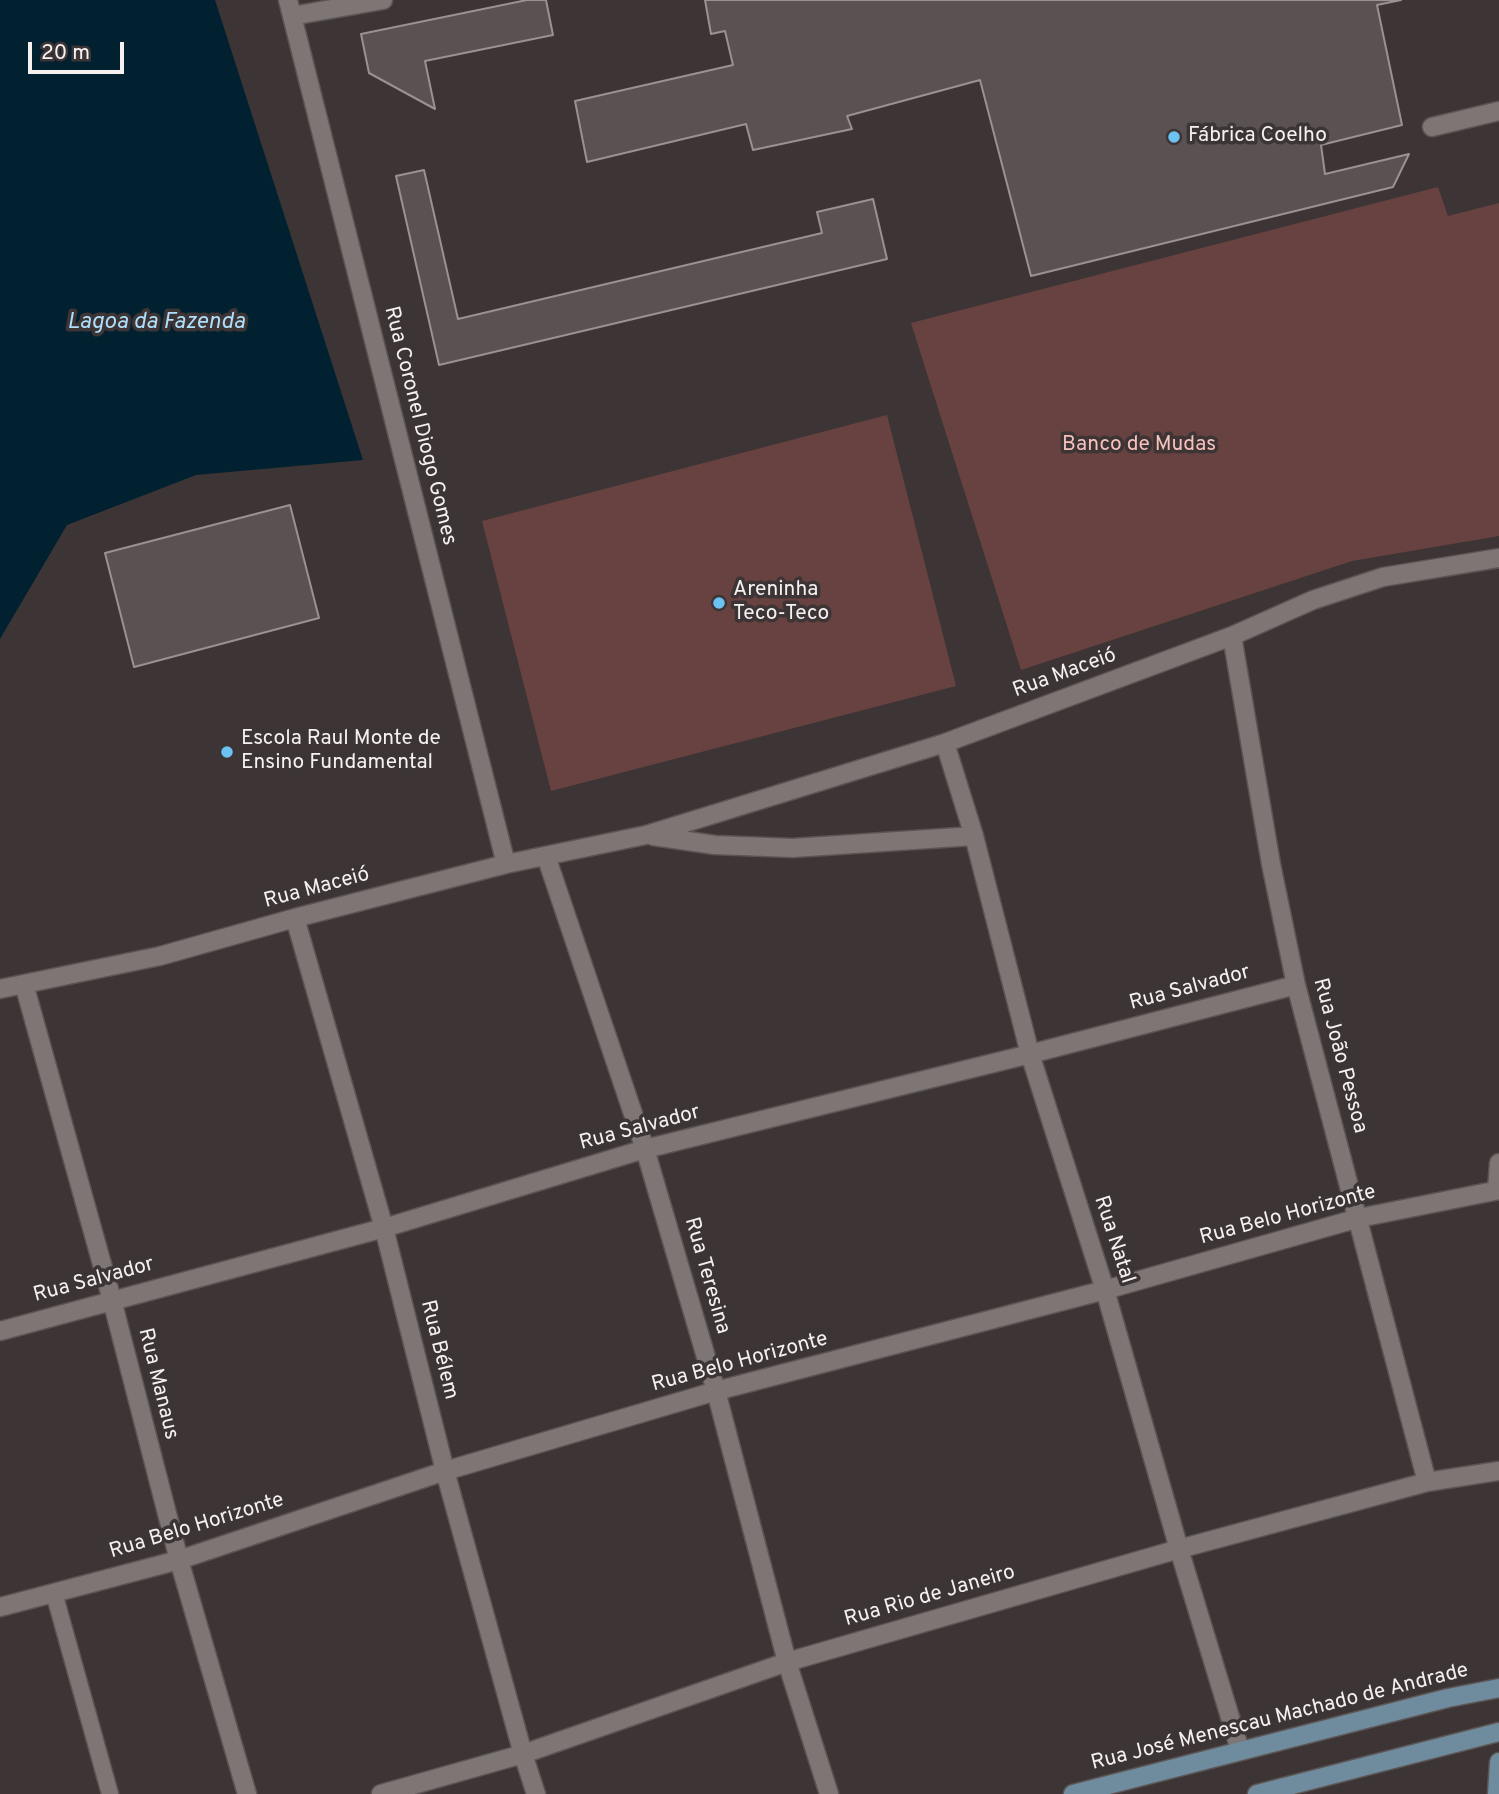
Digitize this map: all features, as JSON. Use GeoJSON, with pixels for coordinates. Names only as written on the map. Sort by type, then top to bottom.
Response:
{"type":"FeatureCollection","features":[{"type":"Feature","properties":{"kind":"main road","name":"Rua José Menescau Machado de Andrade"},"geometry":{"type":"LineString","coordinates":[[1073,1794],[1448,1698],[1499,1688]]}},
{"type":"Feature","properties":{"kind":"main road"},"geometry":{"type":"LineString","coordinates":[[1257,1794],[1499,1732]]}},
{"type":"Feature","properties":{"kind":"main road"},"geometry":{"type":"LineString","coordinates":[[1497,1794],[1499,1762]]}},
{"type":"Feature","properties":{"kind":"street"},"geometry":{"type":"LineString","coordinates":[[290,8],[383,0]]}},
{"type":"Feature","properties":{"kind":"street","name":"Rua Coronel Diogo Gomes"},"geometry":{"type":"LineString","coordinates":[[290,8],[506,864]]}},
{"type":"Feature","properties":{"kind":"street"},"geometry":{"type":"LineString","coordinates":[[1432,127],[1499,111]]}},
{"type":"Feature","properties":{"kind":"street","name":"Rua Maceió"},"geometry":{"type":"LineString","coordinates":[[0,989],[160,956],[506,864],[646,835],[945,743],[1232,636],[1313,600],[1383,577],[1499,558]]}},
{"type":"Feature","properties":{"kind":"street","name":"Rua João Pessoa"},"geometry":{"type":"LineString","coordinates":[[1232,636],[1271,864],[1296,985],[1427,1482]]}},
{"type":"Feature","properties":{"kind":"street","name":"Rua Natal"},"geometry":{"type":"LineString","coordinates":[[945,743],[974,836],[1030,1054],[1105,1290],[1240,1750]]}},
{"type":"Feature","properties":{"kind":"street","name":"Rua Maceió"},"geometry":{"type":"LineString","coordinates":[[646,835],[715,845],[793,848],[974,836]]}},
{"type":"Feature","properties":{"kind":"street","name":"Rua Teresina"},"geometry":{"type":"LineString","coordinates":[[545,856],[645,1149],[716,1391],[788,1662],[830,1794]]}},
{"type":"Feature","properties":{"kind":"street","name":"Rua Bélem"},"geometry":{"type":"LineString","coordinates":[[295,918],[384,1228],[444,1471],[536,1794]]}},
{"type":"Feature","properties":{"kind":"street","name":"Rua Manaus"},"geometry":{"type":"LineString","coordinates":[[24,984],[112,1300],[179,1560],[247,1794]]}},
{"type":"Feature","properties":{"kind":"street","name":"Rua Salvador"},"geometry":{"type":"LineString","coordinates":[[0,1331],[384,1228],[645,1149],[1296,985]]}},
{"type":"Feature","properties":{"kind":"street"},"geometry":{"type":"LineString","coordinates":[[1498,1190],[1499,1163]]}},
{"type":"Feature","properties":{"kind":"street","name":"Rua Belo Horizonte"},"geometry":{"type":"LineString","coordinates":[[0,1607],[179,1560],[444,1471],[716,1391],[1105,1290],[1359,1218],[1498,1190]]}},
{"type":"Feature","properties":{"kind":"street","name":"Rua Rio de Janeiro"},"geometry":{"type":"LineString","coordinates":[[381,1794],[523,1754],[788,1662],[1179,1549],[1427,1482],[1499,1471]]}},
{"type":"Feature","properties":{"kind":"lane"},"geometry":{"type":"LineString","coordinates":[[54,1593],[110,1794]]}},
{"type":"Feature","properties":{"kind":"green space","name":"Banco de Mudas"},"geometry":{"type":"Polygon","coordinates":[[[1438,187],[1448,216],[1499,203],[1499,536],[1352,561],[1021,670],[911,323],[1438,187]]]}},
{"type":"Feature","properties":{"kind":"green space","name":"Areninha Teco-Teco"},"geometry":{"type":"Polygon","coordinates":[[[887,415],[956,686],[551,791],[482,521],[887,415]]]}},
{"type":"Feature","properties":{"kind":"water","name":"Lagoa da Fazenda"},"geometry":{"type":"Polygon","coordinates":[[[0,0],[215,0],[363,460],[196,475],[67,525],[0,639],[0,0]]]}},
{"type":"Feature","properties":{"kind":"building"},"geometry":{"type":"Polygon","coordinates":[[[527,0],[546,0],[553,35],[425,61],[435,109],[369,73],[361,34],[527,0]]]}},
{"type":"Feature","properties":{"kind":"building","name":"Fábrica Coelho"},"geometry":{"type":"Polygon","coordinates":[[[705,0],[1401,0],[1377,5],[1402,125],[1321,145],[1325,174],[1409,154],[1393,187],[1031,276],[980,80],[847,116],[852,129],[753,150],[746,124],[587,162],[575,101],[733,65],[725,31],[711,34],[705,0]]]}},
{"type":"Feature","properties":{"kind":"building"},"geometry":{"type":"Polygon","coordinates":[[[424,170],[458,319],[822,233],[817,212],[873,199],[887,259],[439,365],[396,176],[424,170]]]}},
{"type":"Feature","properties":{"kind":"building"},"geometry":{"type":"Polygon","coordinates":[[[290,505],[319,618],[134,667],[105,553],[290,505]]]}},
{"type":"Feature","properties":{"kind":"place","name":"Fábrica Coelho"},"geometry":{"type":"Point","coordinates":[1174,137]}},
{"type":"Feature","properties":{"kind":"place","name":"Areninha Teco-Teco"},"geometry":{"type":"Point","coordinates":[719,603]}},
{"type":"Feature","properties":{"kind":"place","name":"Escola Raul Monte de Ensino Fundamental"},"geometry":{"type":"Point","coordinates":[227,752]}}]}
